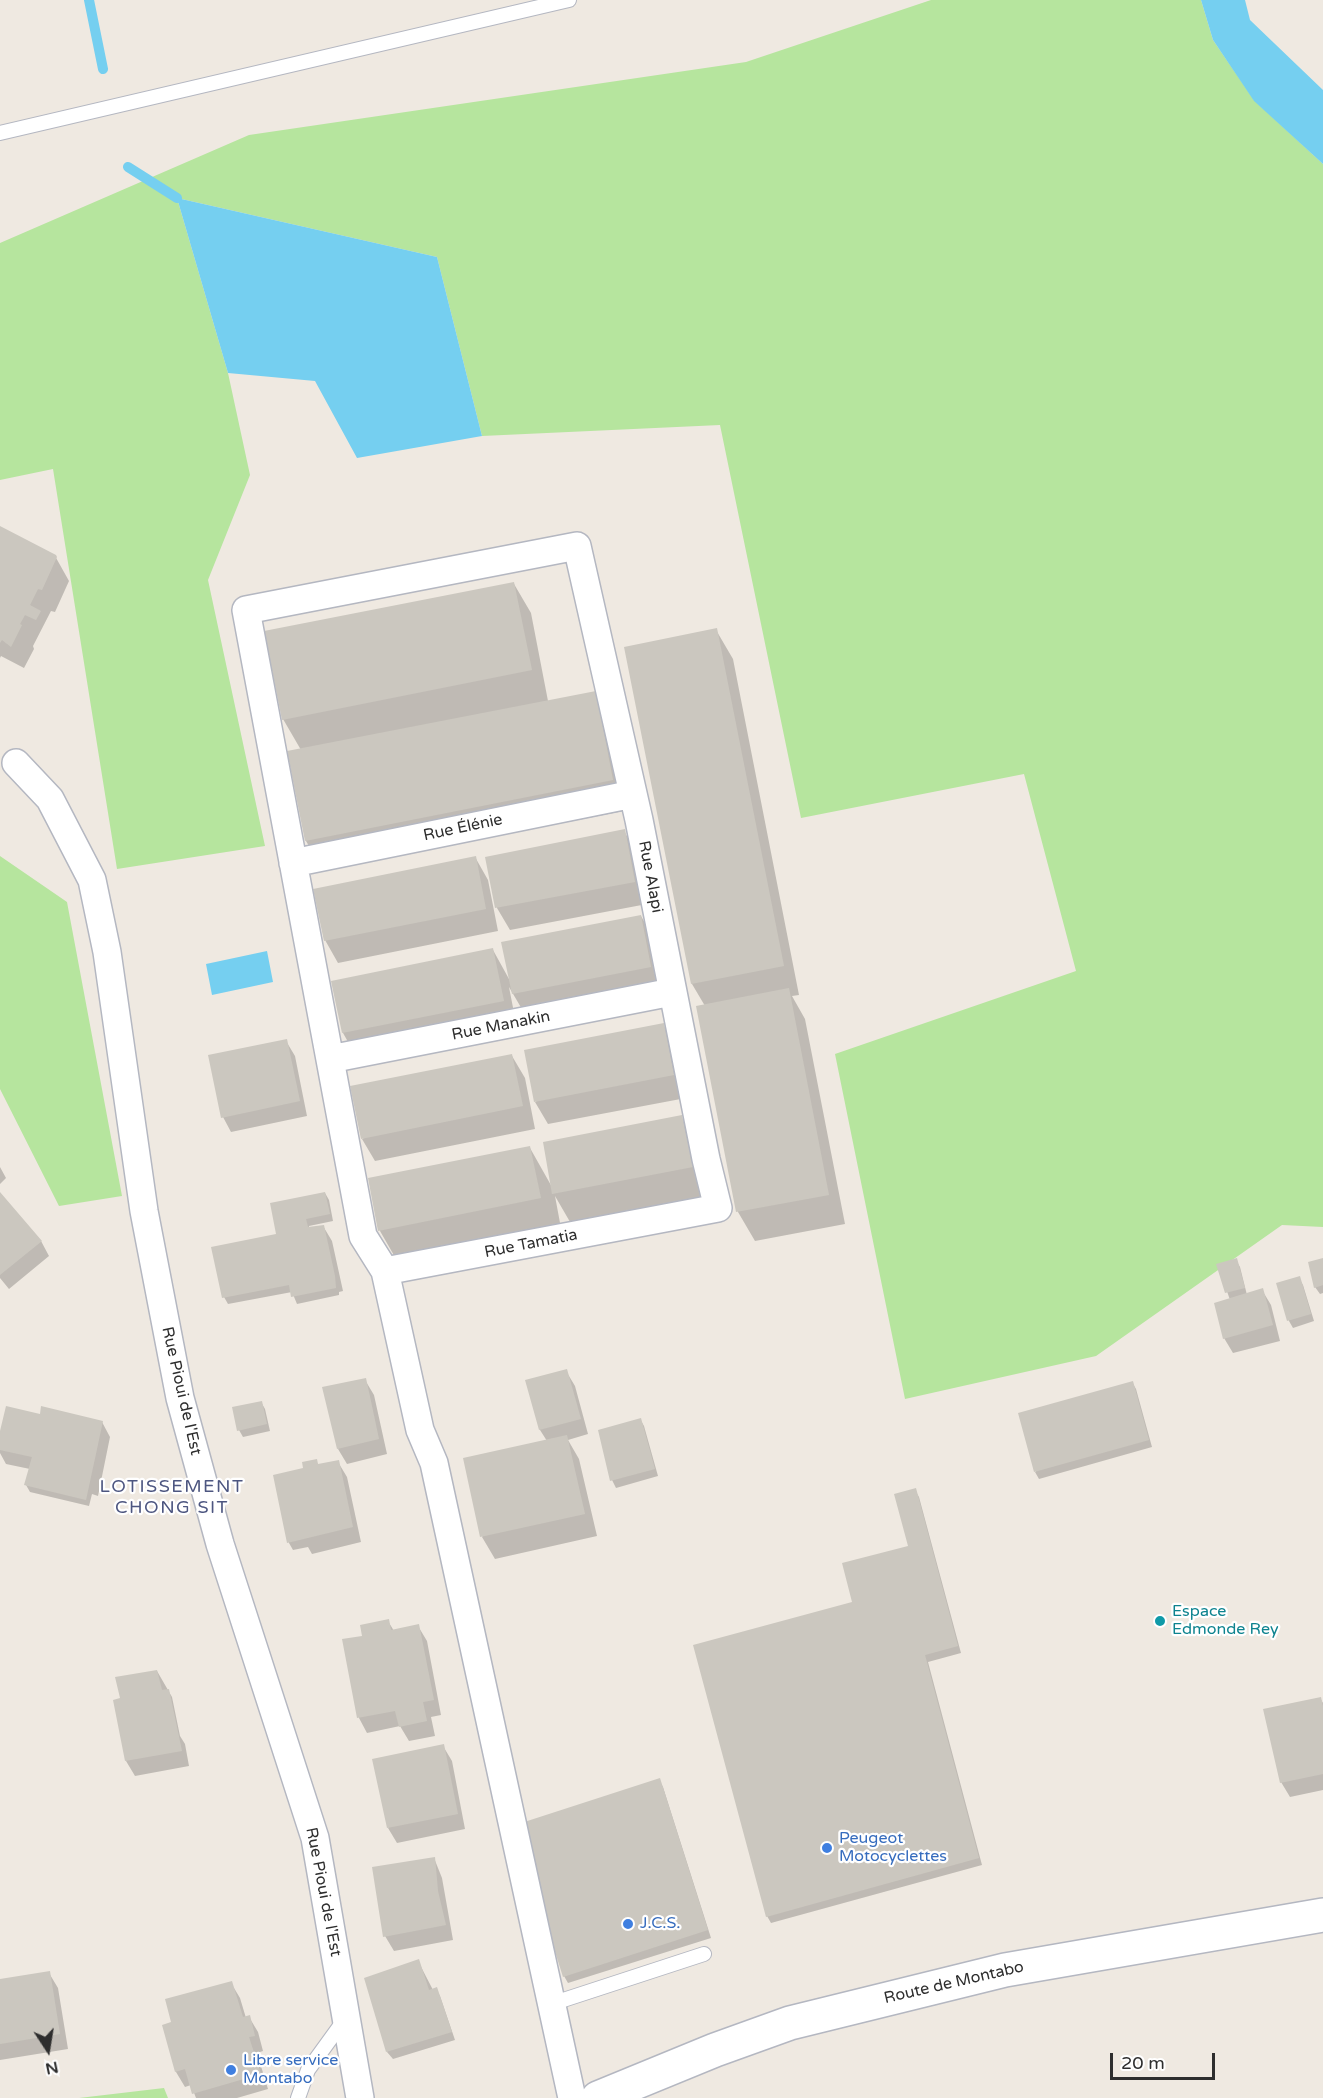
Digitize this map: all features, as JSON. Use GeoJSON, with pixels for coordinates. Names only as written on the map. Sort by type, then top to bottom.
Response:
{"type":"FeatureCollection","features":[{"type":"Feature","properties":{"kind":"main road","name":"Route de Montabo"},"geometry":{"type":"LineString","coordinates":[[598,2098],[715,2050],[801,2020],[1005,1970],[1323,1915]]}},
{"type":"Feature","properties":{"kind":"street","name":"Rue Alapi"},"geometry":{"type":"LineString","coordinates":[[292,863],[246,610],[577,546],[633,794],[717,1208]]}},
{"type":"Feature","properties":{"kind":"street","name":"Rue Pioui de l'Est"},"geometry":{"type":"LineString","coordinates":[[16,763],[50,799],[92,880],[107,952],[144,1211],[180,1398],[220,1544],[315,1838],[360,2098]]}},
{"type":"Feature","properties":{"kind":"street","name":"Rue Élénie"},"geometry":{"type":"LineString","coordinates":[[292,863],[633,794]]}},
{"type":"Feature","properties":{"kind":"street"},"geometry":{"type":"LineString","coordinates":[[292,863],[363,1236],[385,1271],[420,1430],[434,1463],[572,2098]]}},
{"type":"Feature","properties":{"kind":"street","name":"Rue Manakin"},"geometry":{"type":"LineString","coordinates":[[330,1059],[672,992]]}},
{"type":"Feature","properties":{"kind":"street","name":"Rue Tamatia"},"geometry":{"type":"LineString","coordinates":[[385,1271],[717,1208]]}},
{"type":"Feature","properties":{"kind":"lane"},"geometry":{"type":"LineString","coordinates":[[0,133],[569,0]]}},
{"type":"Feature","properties":{"kind":"lane"},"geometry":{"type":"LineString","coordinates":[[551,2004],[704,1954]]}},
{"type":"Feature","properties":{"kind":"lane"},"geometry":{"type":"LineString","coordinates":[[298,2098],[308,2070],[346,2017]]}},
{"type":"Feature","properties":{"kind":"green space"},"geometry":{"type":"Polygon","coordinates":[[[931,0],[1201,0],[1213,40],[1254,100],[1323,164],[1323,1227],[1282,1225],[1096,1356],[905,1399],[835,1054],[1076,971],[1024,774],[801,818],[720,425],[482,436],[437,257],[177,198],[228,373],[250,475],[208,580],[265,846],[117,869],[53,469],[0,480],[0,243],[249,135],[746,62],[931,0]]]}},
{"type":"Feature","properties":{"kind":"green space"},"geometry":{"type":"Polygon","coordinates":[[[0,856],[67,902],[122,1196],[59,1206],[0,1089],[0,856]]]}},
{"type":"Feature","properties":{"kind":"green space"},"geometry":{"type":"Polygon","coordinates":[[[164,2088],[168,2098],[79,2098],[164,2088]]]}},
{"type":"Feature","properties":{"kind":"water"},"geometry":{"type":"Polygon","coordinates":[[[1201,0],[1245,0],[1250,20],[1323,90],[1323,164],[1254,101],[1213,40],[1201,0]]]}},
{"type":"Feature","properties":{"kind":"water"},"geometry":{"type":"Polygon","coordinates":[[[177,198],[437,257],[482,436],[357,458],[315,381],[228,373],[177,198]]]}},
{"type":"Feature","properties":{"kind":"water"},"geometry":{"type":"Polygon","coordinates":[[[267,951],[273,982],[212,995],[206,964],[267,951]]]}},
{"type":"Feature","properties":{"kind":"building"},"geometry":{"type":"Polygon","coordinates":[[[0,526],[57,557],[42,590],[38,589],[30,605],[41,611],[36,620],[25,615],[11,647],[2,640],[0,643],[0,526]]]}},
{"type":"Feature","properties":{"kind":"building"},"geometry":{"type":"Polygon","coordinates":[[[514,582],[532,670],[282,720],[264,631],[514,582]]]}},
{"type":"Feature","properties":{"kind":"building"},"geometry":{"type":"Polygon","coordinates":[[[717,628],[784,966],[691,984],[624,647],[717,628]]]}},
{"type":"Feature","properties":{"kind":"building"},"geometry":{"type":"Polygon","coordinates":[[[596,691],[613,780],[305,841],[287,751],[596,691]]]}},
{"type":"Feature","properties":{"kind":"building"},"geometry":{"type":"Polygon","coordinates":[[[625,829],[635,882],[495,908],[485,857],[625,829]]]}},
{"type":"Feature","properties":{"kind":"building"},"geometry":{"type":"Polygon","coordinates":[[[476,856],[486,909],[324,941],[313,889],[476,856]]]}},
{"type":"Feature","properties":{"kind":"building"},"geometry":{"type":"Polygon","coordinates":[[[641,915],[651,967],[512,994],[501,942],[641,915]]]}},
{"type":"Feature","properties":{"kind":"building"},"geometry":{"type":"Polygon","coordinates":[[[493,948],[504,1001],[342,1033],[331,981],[493,948]]]}},
{"type":"Feature","properties":{"kind":"building"},"geometry":{"type":"Polygon","coordinates":[[[789,988],[829,1195],[736,1212],[696,1006],[789,988]]]}},
{"type":"Feature","properties":{"kind":"building"},"geometry":{"type":"Polygon","coordinates":[[[664,1023],[674,1075],[534,1102],[524,1050],[664,1023]]]}},
{"type":"Feature","properties":{"kind":"building"},"geometry":{"type":"Polygon","coordinates":[[[287,1039],[300,1101],[221,1118],[208,1055],[287,1039]]]}},
{"type":"Feature","properties":{"kind":"building"},"geometry":{"type":"Polygon","coordinates":[[[512,1054],[523,1106],[361,1139],[350,1086],[512,1054]]]}},
{"type":"Feature","properties":{"kind":"building"},"geometry":{"type":"Polygon","coordinates":[[[682,1115],[693,1167],[552,1194],[543,1142],[682,1115]]]}},
{"type":"Feature","properties":{"kind":"building"},"geometry":{"type":"Polygon","coordinates":[[[530,1146],[541,1198],[378,1231],[368,1178],[530,1146]]]}},
{"type":"Feature","properties":{"kind":"building"},"geometry":{"type":"Polygon","coordinates":[[[0,1192],[42,1241],[0,1275],[0,1192]]]}},
{"type":"Feature","properties":{"kind":"building"},"geometry":{"type":"Polygon","coordinates":[[[325,1192],[330,1214],[306,1219],[308,1227],[324,1225],[336,1288],[291,1297],[289,1285],[222,1298],[211,1247],[276,1234],[270,1203],[325,1192]]]}},
{"type":"Feature","properties":{"kind":"building"},"geometry":{"type":"Polygon","coordinates":[[[1237,1258],[1245,1288],[1225,1293],[1216,1264],[1237,1258]]]}},
{"type":"Feature","properties":{"kind":"building"},"geometry":{"type":"Polygon","coordinates":[[[1323,1258],[1323,1285],[1314,1288],[1308,1262],[1323,1258]]]}},
{"type":"Feature","properties":{"kind":"building"},"geometry":{"type":"Polygon","coordinates":[[[1300,1276],[1311,1314],[1287,1321],[1276,1283],[1300,1276]]]}},
{"type":"Feature","properties":{"kind":"building"},"geometry":{"type":"Polygon","coordinates":[[[1263,1288],[1273,1325],[1223,1339],[1214,1303],[1263,1288]]]}},
{"type":"Feature","properties":{"kind":"building"},"geometry":{"type":"Polygon","coordinates":[[[567,1369],[581,1419],[539,1430],[525,1380],[567,1369]]]}},
{"type":"Feature","properties":{"kind":"building"},"geometry":{"type":"Polygon","coordinates":[[[366,1378],[379,1439],[337,1449],[322,1387],[366,1378]]]}},
{"type":"Feature","properties":{"kind":"building"},"geometry":{"type":"Polygon","coordinates":[[[1133,1381],[1149,1440],[1034,1472],[1018,1413],[1133,1381]]]}},
{"type":"Feature","properties":{"kind":"building"},"geometry":{"type":"Polygon","coordinates":[[[262,1401],[267,1424],[237,1431],[232,1407],[262,1401]]]}},
{"type":"Feature","properties":{"kind":"building"},"geometry":{"type":"Polygon","coordinates":[[[6,1406],[40,1414],[41,1406],[103,1421],[86,1500],[24,1485],[32,1457],[0,1450],[0,1431],[6,1406]]]}},
{"type":"Feature","properties":{"kind":"building"},"geometry":{"type":"Polygon","coordinates":[[[641,1418],[655,1469],[610,1481],[598,1430],[641,1418]]]}},
{"type":"Feature","properties":{"kind":"building"},"geometry":{"type":"Polygon","coordinates":[[[567,1435],[585,1514],[480,1537],[463,1458],[567,1435]]]}},
{"type":"Feature","properties":{"kind":"building"},"geometry":{"type":"Polygon","coordinates":[[[317,1459],[318,1464],[339,1460],[353,1527],[287,1543],[273,1475],[303,1468],[302,1462],[317,1459]]]}},
{"type":"Feature","properties":{"kind":"building"},"geometry":{"type":"Polygon","coordinates":[[[916,1488],[958,1646],[925,1655],[979,1858],[766,1917],[693,1645],[852,1602],[842,1563],[908,1546],[894,1494],[916,1488]]]}},
{"type":"Feature","properties":{"kind":"building"},"geometry":{"type":"Polygon","coordinates":[[[389,1619],[391,1630],[419,1624],[434,1700],[423,1702],[427,1721],[399,1727],[395,1711],[357,1718],[342,1639],[362,1636],[360,1625],[389,1619]]]}},
{"type":"Feature","properties":{"kind":"building"},"geometry":{"type":"Polygon","coordinates":[[[157,1670],[162,1690],[169,1689],[182,1751],[125,1761],[113,1700],[120,1698],[115,1677],[157,1670]]]}},
{"type":"Feature","properties":{"kind":"building"},"geometry":{"type":"Polygon","coordinates":[[[1321,1697],[1323,1774],[1280,1783],[1263,1709],[1321,1697]]]}},
{"type":"Feature","properties":{"kind":"building"},"geometry":{"type":"Polygon","coordinates":[[[444,1744],[458,1814],[387,1828],[372,1759],[444,1744]]]}},
{"type":"Feature","properties":{"kind":"building"},"geometry":{"type":"Polygon","coordinates":[[[660,1778],[708,1930],[563,1977],[515,1825],[660,1778]]]}},
{"type":"Feature","properties":{"kind":"building"},"geometry":{"type":"Polygon","coordinates":[[[435,1857],[438,1891],[446,1925],[383,1937],[372,1867],[435,1857]]]}},
{"type":"Feature","properties":{"kind":"building"},"geometry":{"type":"Polygon","coordinates":[[[419,1959],[429,1990],[437,1987],[452,2032],[386,2052],[364,1978],[419,1959]]]}},
{"type":"Feature","properties":{"kind":"building"},"geometry":{"type":"Polygon","coordinates":[[[50,1971],[60,2034],[0,2044],[0,1979],[50,1971]]]}},
{"type":"Feature","properties":{"kind":"building"},"geometry":{"type":"Polygon","coordinates":[[[232,1981],[243,2017],[250,2015],[255,2036],[249,2037],[261,2074],[192,2094],[185,2069],[175,2072],[162,2025],[171,2022],[165,1999],[232,1981]]]}},
{"type":"Feature","properties":{"kind":"waterway"},"geometry":{"type":"LineString","coordinates":[[89,0],[103,69]]}},
{"type":"Feature","properties":{"kind":"waterway"},"geometry":{"type":"LineString","coordinates":[[128,167],[177,198]]}},
{"type":"Feature","properties":{"kind":"place","name":"Espace Edmonde Rey"},"geometry":{"type":"Point","coordinates":[1160,1621]}},
{"type":"Feature","properties":{"kind":"place","name":"Peugeot Motocyclettes"},"geometry":{"type":"Point","coordinates":[827,1848]}},
{"type":"Feature","properties":{"kind":"place","name":"J.C.S."},"geometry":{"type":"Point","coordinates":[628,1924]}},
{"type":"Feature","properties":{"kind":"place","name":"Libre service Montabo"},"geometry":{"type":"Point","coordinates":[231,2070]}},
{"type":"Feature","properties":{"kind":"district","name":"LOTISSEMENT CHONG SIT"},"geometry":{"type":"Point","coordinates":[172,1497]}}]}
